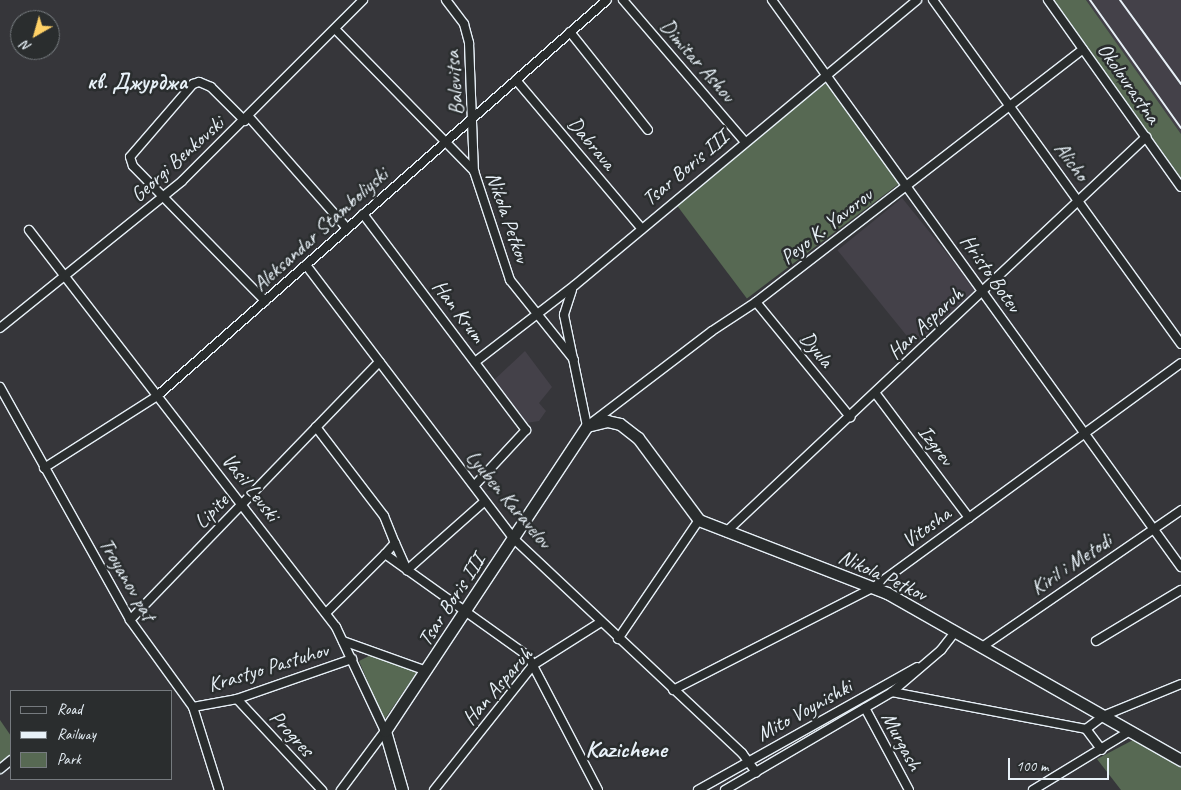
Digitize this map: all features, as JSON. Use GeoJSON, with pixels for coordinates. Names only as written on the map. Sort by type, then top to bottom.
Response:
{"type":"FeatureCollection","features":[{"type":"Feature","properties":{"kind":"street","name":"Georgi Benkovski"},"geometry":{"type":"LineString","coordinates":[[0,328],[163,198],[247,119],[363,0]]}},
{"type":"Feature","properties":{"kind":"street","name":"Balevitsa"},"geometry":{"type":"LineString","coordinates":[[446,0],[458,15],[467,33],[474,116],[474,171]]}},
{"type":"Feature","properties":{"kind":"street","name":"Aleksandar Stamboliyski"},"geometry":{"type":"LineString","coordinates":[[44,468],[157,396],[606,0]]}},
{"type":"Feature","properties":{"kind":"street","name":"Dimitar Ashov"},"geometry":{"type":"LineString","coordinates":[[623,0],[745,142]]}},
{"type":"Feature","properties":{"kind":"street","name":"Hristo Botev"},"geometry":{"type":"LineString","coordinates":[[772,0],[907,184],[1181,567]]}},
{"type":"Feature","properties":{"kind":"street","name":"Tsar Boris III"},"geometry":{"type":"LineString","coordinates":[[475,362],[575,285],[917,0]]}},
{"type":"Feature","properties":{"kind":"street","name":"Alicho"},"geometry":{"type":"LineString","coordinates":[[933,0],[1181,344]]}},
{"type":"Feature","properties":{"kind":"street","name":"Okolovrastna"},"geometry":{"type":"LineString","coordinates":[[1048,0],[1181,187]]}},
{"type":"Feature","properties":{"kind":"street","name":"Nikola Petkov"},"geometry":{"type":"LineString","coordinates":[[335,29],[474,171],[510,280],[574,360]]}},
{"type":"Feature","properties":{"kind":"street"},"geometry":{"type":"LineString","coordinates":[[570,32],[648,130]]}},
{"type":"Feature","properties":{"kind":"street","name":"Peyo K. Yavorov"},"geometry":{"type":"LineString","coordinates":[[587,426],[705,336],[756,302],[1008,104],[1084,49]]}},
{"type":"Feature","properties":{"kind":"street","name":"Dabrava"},"geometry":{"type":"LineString","coordinates":[[516,80],[642,229]]}},
{"type":"Feature","properties":{"kind":"street"},"geometry":{"type":"LineString","coordinates":[[265,301],[163,198],[131,161],[132,152],[148,138],[193,84],[205,82],[247,119],[347,228]]}},
{"type":"Feature","properties":{"kind":"street","name":"Han Asparuh"},"geometry":{"type":"LineString","coordinates":[[726,532],[876,394],[1146,137]]}},
{"type":"Feature","properties":{"kind":"street","name":"Han Krum"},"geometry":{"type":"LineString","coordinates":[[363,214],[526,430],[474,486]]}},
{"type":"Feature","properties":{"kind":"street","name":"Vasil Levski"},"geometry":{"type":"LineString","coordinates":[[29,230],[326,613],[352,659],[385,732],[402,790]]}},
{"type":"Feature","properties":{"kind":"street","name":"Lyuben Karavelov"},"geometry":{"type":"LineString","coordinates":[[306,265],[514,539],[748,761],[756,772]]}},
{"type":"Feature","properties":{"kind":"street"},"geometry":{"type":"LineString","coordinates":[[575,285],[566,300],[564,315],[587,426]]}},
{"type":"Feature","properties":{"kind":"street","name":"Dyula"},"geometry":{"type":"LineString","coordinates":[[756,302],[850,417]]}},
{"type":"Feature","properties":{"kind":"street","name":"Lipite"},"geometry":{"type":"LineString","coordinates":[[130,620],[379,362]]}},
{"type":"Feature","properties":{"kind":"street","name":"Vitosha"},"geometry":{"type":"LineString","coordinates":[[673,690],[874,587],[1181,362]]}},
{"type":"Feature","properties":{"kind":"street","name":"Troyanov pat"},"geometry":{"type":"LineString","coordinates":[[0,387],[130,620],[193,707],[216,790]]}},
{"type":"Feature","properties":{"kind":"street","name":"Izgrev"},"geometry":{"type":"LineString","coordinates":[[876,394],[969,518]]}},
{"type":"Feature","properties":{"kind":"street","name":"Nikola Petkov"},"geometry":{"type":"LineString","coordinates":[[587,426],[607,421],[633,432],[699,520],[726,532],[874,587],[1180,758]]}},
{"type":"Feature","properties":{"kind":"street","name":"Tsar Boris III"},"geometry":{"type":"LineString","coordinates":[[341,790],[385,732],[427,671],[587,426]]}},
{"type":"Feature","properties":{"kind":"street"},"geometry":{"type":"LineString","coordinates":[[316,427],[378,506],[407,570]]}},
{"type":"Feature","properties":{"kind":"street"},"geometry":{"type":"LineString","coordinates":[[407,570],[486,502]]}},
{"type":"Feature","properties":{"kind":"street","name":"Kiril i Metodi"},"geometry":{"type":"LineString","coordinates":[[982,647],[1181,510]]}},
{"type":"Feature","properties":{"kind":"street"},"geometry":{"type":"LineString","coordinates":[[618,639],[699,520]]}},
{"type":"Feature","properties":{"kind":"street"},"geometry":{"type":"LineString","coordinates":[[326,613],[395,543]]}},
{"type":"Feature","properties":{"kind":"street"},"geometry":{"type":"LineString","coordinates":[[385,554],[465,612],[524,651],[598,790]]}},
{"type":"Feature","properties":{"kind":"street"},"geometry":{"type":"LineString","coordinates":[[1096,641],[1181,590]]}},
{"type":"Feature","properties":{"kind":"street","name":"Han Asparuh"},"geometry":{"type":"LineString","coordinates":[[434,790],[533,665],[600,622]]}},
{"type":"Feature","properties":{"kind":"street","name":"Mito Voynishki"},"geometry":{"type":"LineString","coordinates":[[725,790],[734,788],[756,772],[892,692],[928,662],[955,632]]}},
{"type":"Feature","properties":{"kind":"street"},"geometry":{"type":"LineString","coordinates":[[343,641],[427,671]]}},
{"type":"Feature","properties":{"kind":"street","name":"Krastyo Pastuhov"},"geometry":{"type":"LineString","coordinates":[[193,707],[237,699],[352,659]]}},
{"type":"Feature","properties":{"kind":"street","name":"Mito Voynishki"},"geometry":{"type":"LineString","coordinates":[[698,790],[928,662]]}},
{"type":"Feature","properties":{"kind":"street"},"geometry":{"type":"LineString","coordinates":[[1086,729],[1103,716],[1181,684]]}},
{"type":"Feature","properties":{"kind":"street"},"geometry":{"type":"LineString","coordinates":[[892,692],[1086,729],[1102,750]]}},
{"type":"Feature","properties":{"kind":"street","name":"Progres"},"geometry":{"type":"LineString","coordinates":[[237,699],[322,790]]}},
{"type":"Feature","properties":{"kind":"street","name":"Murgash"},"geometry":{"type":"LineString","coordinates":[[865,708],[909,790]]}},
{"type":"Feature","properties":{"kind":"street"},"geometry":{"type":"LineString","coordinates":[[1033,790],[1102,750],[1130,731]]}},
{"type":"Feature","properties":{"kind":"street"},"geometry":{"type":"LineString","coordinates":[[0,769],[10,761]]}},
{"type":"Feature","properties":{"kind":"shaded area"},"geometry":{"type":"Polygon","coordinates":[[[1086,0],[1181,0],[1181,134],[1086,0]]]}},
{"type":"Feature","properties":{"kind":"shaded area"},"geometry":{"type":"Polygon","coordinates":[[[902,198],[978,292],[914,344],[837,250],[902,198]]]}},
{"type":"Feature","properties":{"kind":"shaded area"},"geometry":{"type":"Polygon","coordinates":[[[525,351],[552,387],[539,403],[546,411],[539,421],[526,423],[494,380],[525,351]]]}},
{"type":"Feature","properties":{"kind":"green space"},"geometry":{"type":"Polygon","coordinates":[[[1054,0],[1086,0],[1181,134],[1181,178],[1054,0]]]}},
{"type":"Feature","properties":{"kind":"green space"},"geometry":{"type":"Polygon","coordinates":[[[828,82],[903,181],[747,298],[672,199],[828,82]]]}},
{"type":"Feature","properties":{"kind":"green space"},"geometry":{"type":"Polygon","coordinates":[[[371,655],[417,672],[384,720],[359,661],[371,655]]]}},
{"type":"Feature","properties":{"kind":"green space"},"geometry":{"type":"Polygon","coordinates":[[[0,720],[10,735],[10,758],[0,767],[0,720]]]}},
{"type":"Feature","properties":{"kind":"green space"},"geometry":{"type":"Polygon","coordinates":[[[1133,740],[1181,766],[1181,790],[1121,790],[1097,759],[1133,740]]]}},
{"type":"Feature","properties":{"kind":"railway"},"geometry":{"type":"LineString","coordinates":[[1090,0],[1181,128]]}},
{"type":"Feature","properties":{"kind":"railway"},"geometry":{"type":"LineString","coordinates":[[1120,0],[1181,84]]}},
{"type":"Feature","properties":{"kind":"district","name":"кв. Джурджа"},"geometry":{"type":"Point","coordinates":[137,83]}},
{"type":"Feature","properties":{"kind":"district","name":"Kazichene"},"geometry":{"type":"Point","coordinates":[626,750]}}]}
